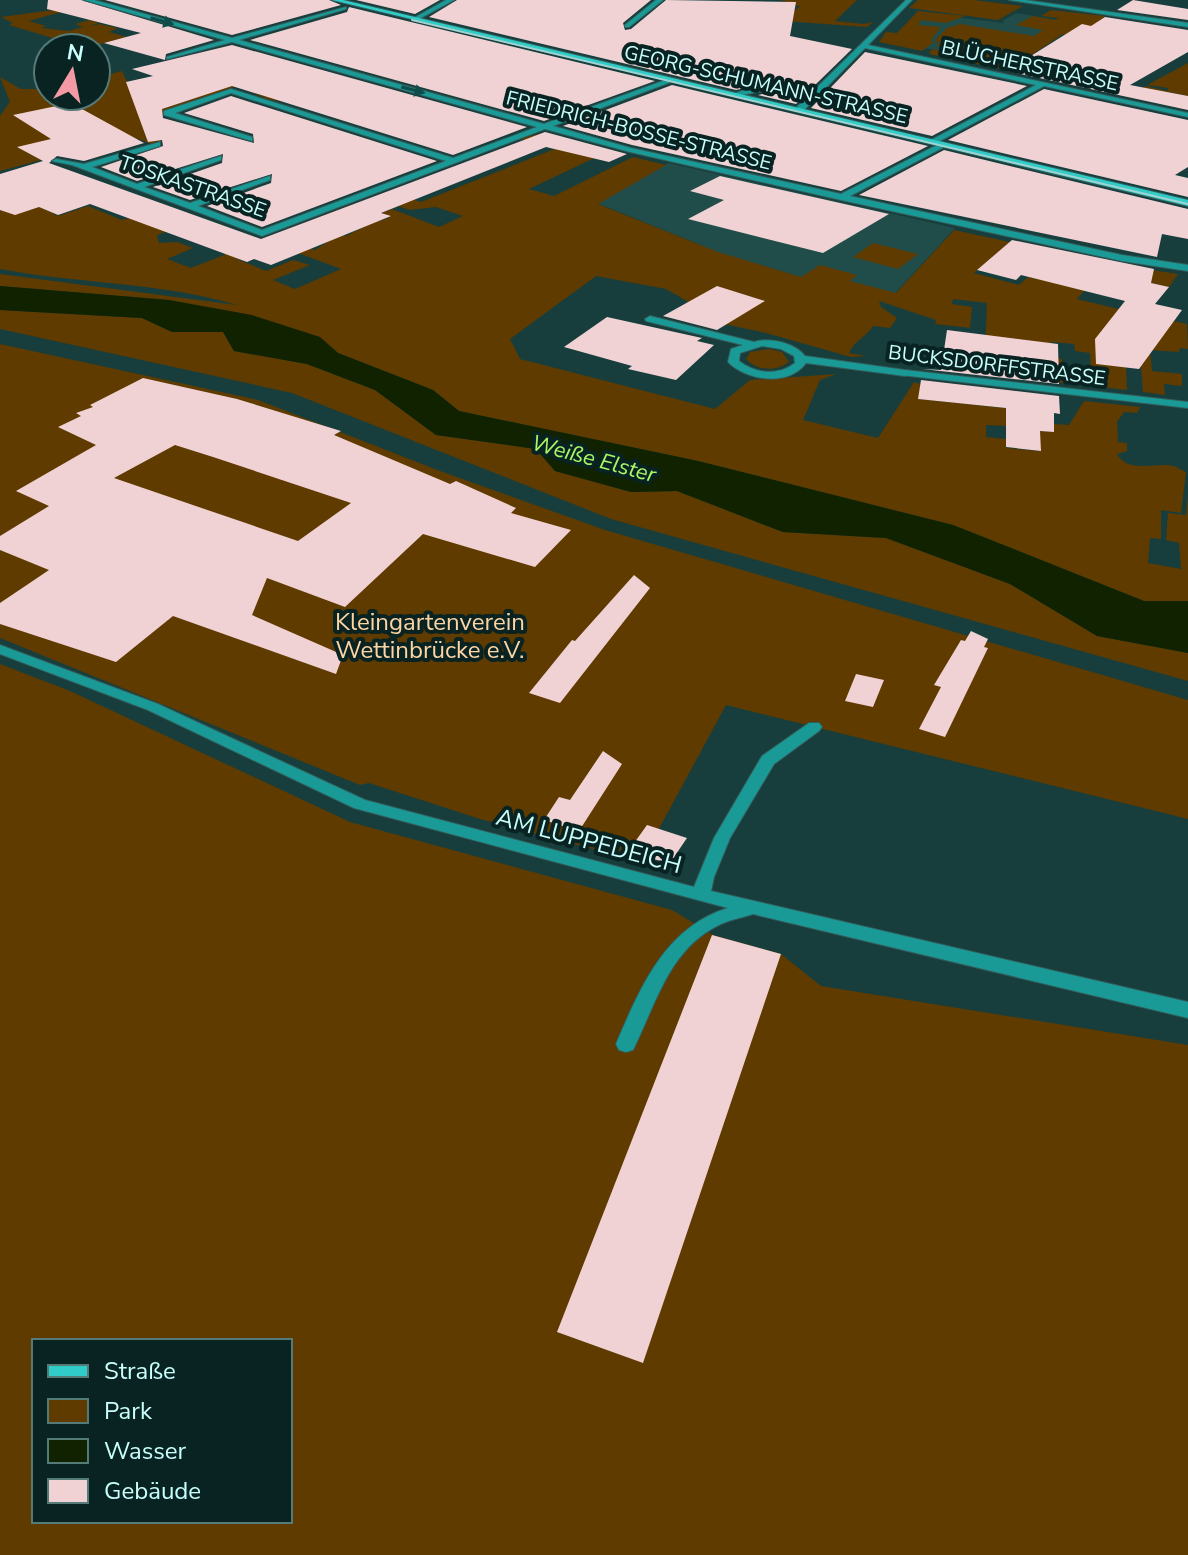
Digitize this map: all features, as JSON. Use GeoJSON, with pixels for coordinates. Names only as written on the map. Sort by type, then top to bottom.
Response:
{"type":"FeatureCollection","features":[{"type":"Feature","properties":{"kind":"main road","name":"GEORG-SCHUMANN-STRASSE"},"geometry":{"type":"LineString","coordinates":[[335,0],[1188,203]]}},
{"type":"Feature","properties":{"kind":"street","name":"FRIEDRICH-BOSSE-STRASSE"},"geometry":{"type":"LineString","coordinates":[[87,0],[630,150],[1122,258],[1188,268]]}},
{"type":"Feature","properties":{"kind":"street"},"geometry":{"type":"LineString","coordinates":[[415,19],[451,0]]}},
{"type":"Feature","properties":{"kind":"street"},"geometry":{"type":"LineString","coordinates":[[627,26],[660,0]]}},
{"type":"Feature","properties":{"kind":"street"},"geometry":{"type":"LineString","coordinates":[[800,109],[909,0]]}},
{"type":"Feature","properties":{"kind":"street"},"geometry":{"type":"LineString","coordinates":[[1012,0],[1188,25]]}},
{"type":"Feature","properties":{"kind":"street"},"geometry":{"type":"LineString","coordinates":[[169,58],[344,8]]}},
{"type":"Feature","properties":{"kind":"street","name":"BLÜCHERSTRASSE"},"geometry":{"type":"LineString","coordinates":[[865,46],[1188,115]]}},
{"type":"Feature","properties":{"kind":"street","name":"TOSKASTRASSE"},"geometry":{"type":"LineString","coordinates":[[56,161],[84,167],[262,233],[668,80]]}},
{"type":"Feature","properties":{"kind":"street"},"geometry":{"type":"LineString","coordinates":[[841,197],[1043,84]]}},
{"type":"Feature","properties":{"kind":"street"},"geometry":{"type":"LineString","coordinates":[[737,94],[763,87],[794,85],[821,90]]}},
{"type":"Feature","properties":{"kind":"street"},"geometry":{"type":"LineString","coordinates":[[249,139],[167,113],[231,91],[451,160]]}},
{"type":"Feature","properties":{"kind":"street"},"geometry":{"type":"LineString","coordinates":[[84,167],[157,144]]}},
{"type":"Feature","properties":{"kind":"street"},"geometry":{"type":"LineString","coordinates":[[135,187],[218,158]]}},
{"type":"Feature","properties":{"kind":"street"},"geometry":{"type":"LineString","coordinates":[[189,207],[267,178]]}},
{"type":"Feature","properties":{"kind":"street","name":"BUCKSDORFFSTRASSE"},"geometry":{"type":"LineString","coordinates":[[650,319],[751,344],[784,346],[801,359],[1188,405]]}},
{"type":"Feature","properties":{"kind":"street"},"geometry":{"type":"LineString","coordinates":[[751,344],[735,351],[732,356],[738,367],[747,371],[780,374],[797,368],[801,359]]}},
{"type":"Feature","properties":{"kind":"street","name":"AM LUPPEDEICH"},"geometry":{"type":"LineString","coordinates":[[0,649],[153,707],[360,804],[753,908],[1188,1010]]}},
{"type":"Feature","properties":{"kind":"street"},"geometry":{"type":"LineString","coordinates":[[701,895],[705,877],[722,838],[768,760],[814,727]]}},
{"type":"Feature","properties":{"kind":"street"},"geometry":{"type":"LineString","coordinates":[[626,1044],[648,991],[680,945],[706,923],[753,908]]}},
{"type":"Feature","properties":{"kind":"shaded area"},"geometry":{"type":"Polygon","coordinates":[[[922,13],[1003,23],[1016,13],[1068,22],[1007,62],[895,43],[922,13]]]}},
{"type":"Feature","properties":{"kind":"shaded area"},"geometry":{"type":"Polygon","coordinates":[[[668,163],[955,228],[886,303],[718,252],[597,203],[668,163]]]}},
{"type":"Feature","properties":{"kind":"green space"},"geometry":{"type":"Polygon","coordinates":[[[778,0],[857,0],[835,21],[873,22],[867,27],[783,21],[800,6],[783,4],[786,1],[778,0]]]}},
{"type":"Feature","properties":{"kind":"green space"},"geometry":{"type":"Polygon","coordinates":[[[918,0],[973,0],[1023,6],[998,20],[909,8],[918,0]]]}},
{"type":"Feature","properties":{"kind":"green space"},"geometry":{"type":"Polygon","coordinates":[[[53,10],[61,12],[29,21],[46,26],[41,28],[69,31],[83,27],[75,24],[90,20],[99,23],[87,27],[99,24],[118,28],[109,32],[32,32],[9,25],[13,23],[1,17],[53,10]]]}},
{"type":"Feature","properties":{"kind":"green space"},"geometry":{"type":"Polygon","coordinates":[[[1051,10],[1105,16],[1086,38],[1063,34],[1024,60],[1035,76],[929,54],[932,49],[948,52],[947,46],[936,46],[939,43],[935,40],[947,28],[960,24],[1034,36],[1043,30],[1016,25],[1033,16],[1056,20],[1058,18],[1041,16],[1051,10]]]}},
{"type":"Feature","properties":{"kind":"green space"},"geometry":{"type":"Polygon","coordinates":[[[918,11],[965,16],[946,23],[921,20],[918,25],[941,27],[931,40],[934,42],[922,51],[879,42],[886,32],[897,33],[918,11]]]}},
{"type":"Feature","properties":{"kind":"green space"},"geometry":{"type":"Polygon","coordinates":[[[112,33],[127,37],[112,41],[112,33]]]}},
{"type":"Feature","properties":{"kind":"green space"},"geometry":{"type":"Polygon","coordinates":[[[1188,63],[1188,96],[1169,92],[1158,99],[1129,96],[1146,86],[1168,91],[1168,88],[1147,85],[1188,63]]]}},
{"type":"Feature","properties":{"kind":"green space"},"geometry":{"type":"Polygon","coordinates":[[[122,71],[131,90],[176,104],[198,97],[171,81],[239,85],[147,119],[165,139],[151,144],[136,138],[74,158],[60,155],[0,171],[0,116],[10,102],[0,77],[21,89],[32,89],[32,112],[112,112],[112,74],[122,71]]]}},
{"type":"Feature","properties":{"kind":"green space"},"geometry":{"type":"Polygon","coordinates":[[[239,85],[320,90],[279,101],[262,97],[239,85]]]}},
{"type":"Feature","properties":{"kind":"green space"},"geometry":{"type":"Polygon","coordinates":[[[539,134],[607,152],[529,189],[554,196],[633,157],[666,165],[598,204],[718,252],[801,277],[820,265],[857,275],[850,281],[896,293],[954,230],[1047,250],[989,260],[974,273],[1019,285],[1028,277],[1062,284],[1111,264],[1178,274],[1169,287],[1101,272],[1077,299],[1135,313],[1136,318],[1171,325],[1174,321],[1187,324],[1188,349],[1180,348],[1179,352],[1150,350],[1152,371],[1182,374],[1182,386],[1164,384],[1165,395],[1143,392],[1138,333],[1096,347],[1097,364],[1126,367],[1127,390],[1091,386],[1090,353],[1075,351],[1074,344],[1051,342],[1051,357],[1062,359],[1063,383],[1037,380],[985,358],[987,303],[953,299],[952,304],[972,307],[970,328],[935,324],[936,320],[879,301],[881,307],[897,318],[890,328],[873,326],[849,353],[866,356],[851,357],[766,333],[695,318],[704,311],[666,289],[596,276],[510,339],[520,359],[715,409],[750,380],[836,374],[820,380],[803,420],[878,438],[914,382],[920,384],[919,399],[1022,410],[1006,419],[1006,426],[986,425],[986,437],[1006,439],[1006,448],[1040,451],[1040,431],[1054,432],[1054,424],[1069,425],[1084,401],[1140,407],[1137,413],[1124,412],[1117,422],[1118,442],[1127,443],[1127,451],[1117,454],[1135,466],[1167,465],[1186,472],[1181,513],[1161,510],[1161,539],[1150,538],[1148,563],[1181,569],[1179,543],[1166,540],[1168,513],[1186,515],[1188,495],[1188,601],[1144,601],[953,525],[698,461],[459,411],[433,390],[338,353],[319,337],[169,300],[0,286],[0,274],[237,305],[149,287],[0,269],[0,186],[58,216],[88,206],[122,220],[132,217],[168,231],[157,235],[159,243],[177,242],[193,248],[167,259],[191,268],[252,244],[237,259],[266,271],[293,260],[310,265],[273,280],[295,289],[341,269],[277,245],[288,241],[315,250],[340,234],[346,236],[366,226],[340,217],[308,222],[351,205],[362,208],[355,212],[380,221],[390,217],[382,213],[392,209],[439,227],[463,216],[436,207],[410,210],[382,201],[399,195],[421,202],[567,144],[518,139],[539,134]]]}},
{"type":"Feature","properties":{"kind":"green space"},"geometry":{"type":"Polygon","coordinates":[[[873,243],[918,254],[898,269],[853,257],[873,243]]]}},
{"type":"Feature","properties":{"kind":"green space"},"geometry":{"type":"Polygon","coordinates":[[[0,310],[142,318],[172,332],[223,332],[234,351],[307,364],[375,390],[436,435],[536,449],[555,471],[631,492],[677,491],[783,532],[886,538],[1010,584],[1097,636],[1188,653],[1188,681],[611,519],[292,393],[0,329],[0,310]]]}},
{"type":"Feature","properties":{"kind":"green space","name":"Kleingartenverein Wettinbrücke e.V."},"geometry":{"type":"Polygon","coordinates":[[[0,344],[258,400],[440,471],[605,530],[1188,700],[1188,819],[726,705],[641,862],[480,819],[369,783],[360,785],[0,638],[0,344]]]}},
{"type":"Feature","properties":{"kind":"green space"},"geometry":{"type":"Polygon","coordinates":[[[769,349],[782,352],[789,362],[767,369],[746,359],[750,352],[769,349]]]}},
{"type":"Feature","properties":{"kind":"green space"},"geometry":{"type":"Polygon","coordinates":[[[0,664],[70,691],[350,822],[672,910],[713,935],[781,954],[821,986],[1188,1045],[1188,1555],[0,1555],[0,664]]]}},
{"type":"Feature","properties":{"kind":"water","name":"Weiße Elster"},"geometry":{"type":"Polygon","coordinates":[[[0,286],[169,300],[252,315],[320,337],[338,353],[433,390],[459,411],[698,461],[953,525],[1144,601],[1188,601],[1188,653],[1097,636],[1010,584],[886,538],[783,532],[677,491],[631,492],[555,471],[536,449],[436,435],[375,390],[307,364],[234,351],[223,332],[172,332],[142,318],[0,310],[0,286]]]}},
{"type":"Feature","properties":{"kind":"building"},"geometry":{"type":"Polygon","coordinates":[[[48,0],[81,0],[214,40],[166,54],[165,60],[112,45],[112,41],[141,33],[47,9],[48,0]]]}},
{"type":"Feature","properties":{"kind":"building"},"geometry":{"type":"Polygon","coordinates":[[[105,0],[329,0],[341,5],[232,35],[105,0]]]}},
{"type":"Feature","properties":{"kind":"building"},"geometry":{"type":"Polygon","coordinates":[[[356,0],[440,0],[415,14],[356,0]]]}},
{"type":"Feature","properties":{"kind":"building"},"geometry":{"type":"Polygon","coordinates":[[[457,0],[651,0],[623,23],[625,30],[631,29],[666,0],[796,2],[790,36],[852,49],[814,86],[778,81],[736,90],[429,17],[457,0]]]}},
{"type":"Feature","properties":{"kind":"building"},"geometry":{"type":"Polygon","coordinates":[[[1133,0],[1188,9],[1188,20],[1117,10],[1133,0]]]}},
{"type":"Feature","properties":{"kind":"building"},"geometry":{"type":"Polygon","coordinates":[[[349,7],[655,81],[544,121],[250,40],[347,12],[349,7]]]}},
{"type":"Feature","properties":{"kind":"building"},"geometry":{"type":"Polygon","coordinates":[[[1105,17],[1188,30],[1188,52],[1130,85],[1188,96],[1188,110],[1007,71],[1082,24],[1091,26],[1105,17]]]}},
{"type":"Feature","properties":{"kind":"building"},"geometry":{"type":"Polygon","coordinates":[[[232,45],[527,127],[453,155],[232,86],[162,109],[163,118],[254,143],[253,134],[184,113],[231,96],[437,161],[262,227],[207,206],[271,183],[272,174],[190,200],[153,187],[222,163],[223,154],[137,181],[101,167],[163,146],[162,140],[148,142],[126,82],[153,76],[132,69],[232,45]]]}},
{"type":"Feature","properties":{"kind":"building"},"geometry":{"type":"Polygon","coordinates":[[[865,52],[1027,86],[932,136],[811,108],[865,52]]]}},
{"type":"Feature","properties":{"kind":"building"},"geometry":{"type":"Polygon","coordinates":[[[672,85],[928,146],[841,191],[632,145],[563,126],[672,85]]]}},
{"type":"Feature","properties":{"kind":"building"},"geometry":{"type":"Polygon","coordinates":[[[1044,89],[1188,120],[1188,167],[1175,175],[1188,178],[1188,197],[948,140],[1044,89]]]}},
{"type":"Feature","properties":{"kind":"building"},"geometry":{"type":"Polygon","coordinates":[[[778,91],[806,94],[796,104],[758,95],[778,91]]]}},
{"type":"Feature","properties":{"kind":"building"},"geometry":{"type":"Polygon","coordinates":[[[32,111],[87,112],[144,143],[84,161],[57,156],[49,163],[261,239],[545,132],[627,154],[609,162],[546,147],[381,213],[391,216],[271,265],[254,259],[247,262],[90,204],[58,215],[39,207],[15,215],[0,210],[0,174],[43,161],[17,147],[51,139],[13,115],[32,111]]]}},
{"type":"Feature","properties":{"kind":"building"},"geometry":{"type":"Polygon","coordinates":[[[944,150],[1188,209],[1188,239],[1162,234],[1157,257],[859,195],[944,150]]]}},
{"type":"Feature","properties":{"kind":"building"},"geometry":{"type":"Polygon","coordinates":[[[720,176],[889,214],[823,253],[688,219],[724,200],[690,191],[720,176]]]}},
{"type":"Feature","properties":{"kind":"building"},"geometry":{"type":"Polygon","coordinates":[[[1012,240],[1154,269],[1151,283],[1169,287],[1155,304],[1182,310],[1139,369],[1096,364],[1095,339],[1125,301],[1021,275],[1016,280],[977,270],[1012,240]]]}},
{"type":"Feature","properties":{"kind":"building"},"geometry":{"type":"Polygon","coordinates":[[[717,286],[765,301],[717,330],[663,316],[717,286]]]}},
{"type":"Feature","properties":{"kind":"building"},"geometry":{"type":"Polygon","coordinates":[[[607,317],[702,338],[697,341],[714,345],[676,380],[628,369],[632,366],[564,347],[607,317]]]}},
{"type":"Feature","properties":{"kind":"building"},"geometry":{"type":"Polygon","coordinates":[[[947,330],[1058,344],[1059,384],[922,369],[941,370],[947,330]]]}},
{"type":"Feature","properties":{"kind":"building"},"geometry":{"type":"Polygon","coordinates":[[[143,378],[237,399],[341,431],[334,435],[450,484],[456,481],[516,508],[511,513],[571,530],[535,567],[423,534],[345,607],[267,578],[252,615],[343,655],[336,674],[173,616],[116,662],[0,624],[0,603],[49,570],[0,550],[0,536],[49,506],[16,491],[96,445],[58,427],[81,416],[76,413],[93,407],[90,405],[143,378]],[[175,445],[114,478],[298,541],[351,503],[175,445]]]}},
{"type":"Feature","properties":{"kind":"building"},"geometry":{"type":"Polygon","coordinates":[[[921,380],[1059,396],[1060,414],[1054,413],[1054,432],[1040,431],[1041,451],[1006,447],[1006,408],[918,399],[921,380]]]}},
{"type":"Feature","properties":{"kind":"building"},"geometry":{"type":"Polygon","coordinates":[[[634,575],[650,588],[560,703],[529,693],[572,640],[575,641],[634,575]]]}},
{"type":"Feature","properties":{"kind":"building"},"geometry":{"type":"Polygon","coordinates":[[[971,631],[988,639],[984,647],[988,648],[945,737],[919,729],[941,687],[934,685],[961,640],[965,641],[971,631]]]}},
{"type":"Feature","properties":{"kind":"building"},"geometry":{"type":"Polygon","coordinates":[[[856,674],[884,680],[873,707],[845,701],[856,674]]]}},
{"type":"Feature","properties":{"kind":"building"},"geometry":{"type":"Polygon","coordinates":[[[603,751],[622,764],[579,831],[544,820],[559,797],[570,800],[603,751]]]}},
{"type":"Feature","properties":{"kind":"building"},"geometry":{"type":"Polygon","coordinates":[[[647,825],[687,838],[670,863],[627,853],[647,825]]]}},
{"type":"Feature","properties":{"kind":"building"},"geometry":{"type":"Polygon","coordinates":[[[712,935],[781,954],[643,1363],[557,1332],[712,935]]]}},
{"type":"Feature","properties":{"kind":"tram line"},"geometry":{"type":"LineString","coordinates":[[412,20],[1188,204]]}}]}
